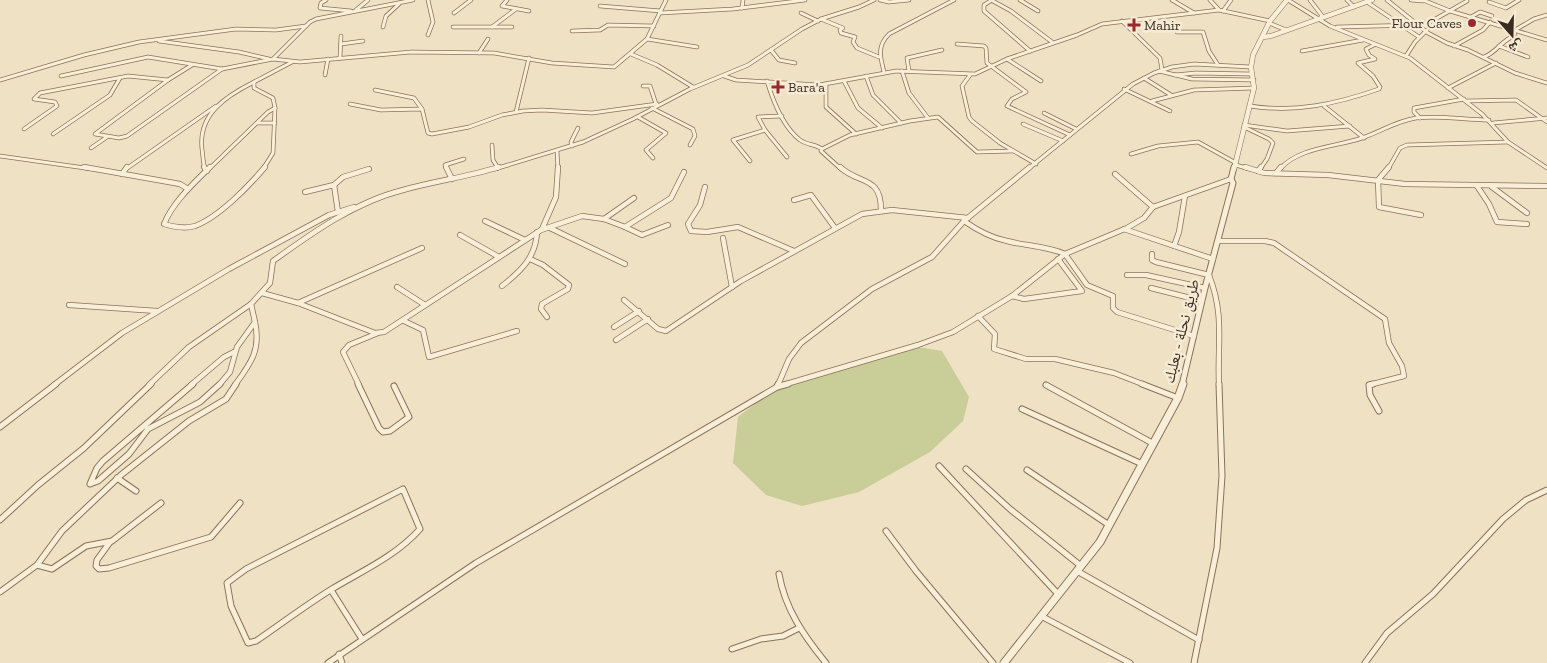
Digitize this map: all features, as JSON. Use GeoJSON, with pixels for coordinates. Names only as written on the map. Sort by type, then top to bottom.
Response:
{"type":"FeatureCollection","features":[{"type":"Feature","properties":{"kind":"street"},"geometry":{"type":"LineString","coordinates":[[321,4],[326,0]]}},
{"type":"Feature","properties":{"kind":"street"},"geometry":{"type":"LineString","coordinates":[[321,4],[319,6],[323,10],[354,11],[368,0]]}},
{"type":"Feature","properties":{"kind":"street"},"geometry":{"type":"LineString","coordinates":[[61,76],[148,57],[222,69],[272,60],[306,26],[316,19],[413,0]]}},
{"type":"Feature","properties":{"kind":"street"},"geometry":{"type":"LineString","coordinates":[[428,0],[433,22],[428,35]]}},
{"type":"Feature","properties":{"kind":"street"},"geometry":{"type":"LineString","coordinates":[[454,13],[471,0]]}},
{"type":"Feature","properties":{"kind":"street"},"geometry":{"type":"LineString","coordinates":[[507,0],[502,6],[529,11]]}},
{"type":"Feature","properties":{"kind":"street"},"geometry":{"type":"LineString","coordinates":[[156,40],[293,62],[411,52],[479,53],[612,67],[618,66],[647,39],[666,0]]}},
{"type":"Feature","properties":{"kind":"street"},"geometry":{"type":"LineString","coordinates":[[742,8],[744,0]]}},
{"type":"Feature","properties":{"kind":"street"},"geometry":{"type":"LineString","coordinates":[[600,6],[660,12],[742,8],[805,0]]}},
{"type":"Feature","properties":{"kind":"street"},"geometry":{"type":"LineString","coordinates":[[0,427],[122,333],[317,221],[401,190],[498,168],[572,146],[638,117],[657,104],[693,87],[748,66],[820,20],[874,0]]}},
{"type":"Feature","properties":{"kind":"street"},"geometry":{"type":"LineString","coordinates":[[880,0],[887,2],[909,0]]}},
{"type":"Feature","properties":{"kind":"street"},"geometry":{"type":"LineString","coordinates":[[884,72],[879,57],[880,46],[889,34],[954,0]]}},
{"type":"Feature","properties":{"kind":"street"},"geometry":{"type":"LineString","coordinates":[[1030,51],[984,11],[984,5],[991,0],[1011,11],[1052,42]]}},
{"type":"Feature","properties":{"kind":"street"},"geometry":{"type":"LineString","coordinates":[[1020,0],[1038,11]]}},
{"type":"Feature","properties":{"kind":"street"},"geometry":{"type":"LineString","coordinates":[[1172,0],[1194,13]]}},
{"type":"Feature","properties":{"kind":"street"},"geometry":{"type":"LineString","coordinates":[[1210,0],[1221,10]]}},
{"type":"Feature","properties":{"kind":"street"},"geometry":{"type":"LineString","coordinates":[[1221,10],[1231,0]]}},
{"type":"Feature","properties":{"kind":"street"},"geometry":{"type":"LineString","coordinates":[[1288,0],[1333,27],[1374,45],[1406,56],[1465,100],[1491,122],[1508,142],[1547,168]]}},
{"type":"Feature","properties":{"kind":"street","name":"طريق نحلة - بعلبك"},"geometry":{"type":"LineString","coordinates":[[1004,663],[1100,542],[1178,398],[1233,184],[1231,179],[1254,88],[1252,74],[1255,48],[1263,37],[1269,22],[1288,0]]}},
{"type":"Feature","properties":{"kind":"street"},"geometry":{"type":"LineString","coordinates":[[1310,0],[1323,17]]}},
{"type":"Feature","properties":{"kind":"street"},"geometry":{"type":"LineString","coordinates":[[1347,0],[1354,7]]}},
{"type":"Feature","properties":{"kind":"street"},"geometry":{"type":"LineString","coordinates":[[1263,37],[1372,0]]}},
{"type":"Feature","properties":{"kind":"street"},"geometry":{"type":"LineString","coordinates":[[1387,0],[1427,30],[1428,33],[1521,75],[1547,83]]}},
{"type":"Feature","properties":{"kind":"street"},"geometry":{"type":"LineString","coordinates":[[1411,0],[1423,0],[1452,11],[1547,40]]}},
{"type":"Feature","properties":{"kind":"street"},"geometry":{"type":"LineString","coordinates":[[1489,2],[1504,8],[1519,0]]}},
{"type":"Feature","properties":{"kind":"street"},"geometry":{"type":"LineString","coordinates":[[316,1],[321,4]]}},
{"type":"Feature","properties":{"kind":"street"},"geometry":{"type":"LineString","coordinates":[[1333,27],[1418,25],[1432,21],[1467,1]]}},
{"type":"Feature","properties":{"kind":"street"},"geometry":{"type":"LineString","coordinates":[[1367,2],[1399,26],[1419,37]]}},
{"type":"Feature","properties":{"kind":"street"},"geometry":{"type":"LineString","coordinates":[[383,27],[386,16],[400,4]]}},
{"type":"Feature","properties":{"kind":"street"},"geometry":{"type":"LineString","coordinates":[[492,27],[516,9]]}},
{"type":"Feature","properties":{"kind":"street"},"geometry":{"type":"LineString","coordinates":[[724,76],[736,80],[826,84],[884,72],[909,71],[970,75],[979,73],[1007,58],[1077,35],[1102,24],[1221,10],[1269,22],[1286,30]]}},
{"type":"Feature","properties":{"kind":"street"},"geometry":{"type":"LineString","coordinates":[[1471,17],[1480,12],[1492,16]]}},
{"type":"Feature","properties":{"kind":"street"},"geometry":{"type":"LineString","coordinates":[[801,13],[843,28],[840,30],[841,33],[855,38],[853,42],[857,48],[879,57]]}},
{"type":"Feature","properties":{"kind":"street"},"geometry":{"type":"LineString","coordinates":[[1483,57],[1488,56],[1505,40],[1514,36],[1515,31],[1522,24],[1547,15]]}},
{"type":"Feature","properties":{"kind":"street"},"geometry":{"type":"LineString","coordinates":[[1122,22],[1160,58],[1162,62],[1161,70]]}},
{"type":"Feature","properties":{"kind":"street"},"geometry":{"type":"LineString","coordinates":[[1454,46],[1469,36],[1479,33],[1490,22]]}},
{"type":"Feature","properties":{"kind":"street"},"geometry":{"type":"LineString","coordinates":[[572,31],[600,30],[606,25],[654,26]]}},
{"type":"Feature","properties":{"kind":"street"},"geometry":{"type":"LineString","coordinates":[[0,80],[84,55],[156,40],[242,28],[276,30],[306,26]]}},
{"type":"Feature","properties":{"kind":"street"},"geometry":{"type":"LineString","coordinates":[[453,27],[512,27]]}},
{"type":"Feature","properties":{"kind":"street"},"geometry":{"type":"LineString","coordinates":[[1406,56],[1419,37],[1427,30]]}},
{"type":"Feature","properties":{"kind":"street"},"geometry":{"type":"LineString","coordinates":[[1177,32],[1203,32],[1209,51],[1218,65]]}},
{"type":"Feature","properties":{"kind":"street"},"geometry":{"type":"LineString","coordinates":[[340,57],[341,36]]}},
{"type":"Feature","properties":{"kind":"street"},"geometry":{"type":"LineString","coordinates":[[479,53],[488,39]]}},
{"type":"Feature","properties":{"kind":"street"},"geometry":{"type":"LineString","coordinates":[[647,39],[697,47]]}},
{"type":"Feature","properties":{"kind":"street"},"geometry":{"type":"LineString","coordinates":[[1302,51],[1363,40]]}},
{"type":"Feature","properties":{"kind":"street"},"geometry":{"type":"LineString","coordinates":[[341,44],[363,41]]}},
{"type":"Feature","properties":{"kind":"street"},"geometry":{"type":"LineString","coordinates":[[957,44],[984,46],[986,48],[986,60],[992,67],[1026,92],[1012,99],[1007,106],[1070,135]]}},
{"type":"Feature","properties":{"kind":"street"},"geometry":{"type":"LineString","coordinates":[[1250,106],[1281,111],[1324,106],[1380,89],[1373,76],[1358,63],[1376,59],[1366,49],[1374,45]]}},
{"type":"Feature","properties":{"kind":"street"},"geometry":{"type":"LineString","coordinates":[[1499,46],[1528,57]]}},
{"type":"Feature","properties":{"kind":"street"},"geometry":{"type":"LineString","coordinates":[[771,50],[779,60],[794,63]]}},
{"type":"Feature","properties":{"kind":"street"},"geometry":{"type":"LineString","coordinates":[[909,71],[908,58],[942,50]]}},
{"type":"Feature","properties":{"kind":"street"},"geometry":{"type":"LineString","coordinates":[[631,54],[657,65],[693,87]]}},
{"type":"Feature","properties":{"kind":"street"},"geometry":{"type":"LineString","coordinates":[[516,112],[529,58]]}},
{"type":"Feature","properties":{"kind":"street"},"geometry":{"type":"LineString","coordinates":[[1007,58],[1041,81]]}},
{"type":"Feature","properties":{"kind":"street"},"geometry":{"type":"LineString","coordinates":[[325,76],[328,59]]}},
{"type":"Feature","properties":{"kind":"street"},"geometry":{"type":"LineString","coordinates":[[122,174],[126,168],[241,89],[293,62]]}},
{"type":"Feature","properties":{"kind":"street"},"geometry":{"type":"LineString","coordinates":[[1448,88],[1496,63]]}},
{"type":"Feature","properties":{"kind":"street"},"geometry":{"type":"LineString","coordinates":[[778,387],[789,359],[801,343],[872,290],[932,257],[966,220],[1103,109],[1124,89],[1161,70],[1192,64],[1218,65],[1252,74]]}},
{"type":"Feature","properties":{"kind":"street"},"geometry":{"type":"LineString","coordinates":[[192,65],[168,80],[95,134],[119,138],[127,136],[222,69]]}},
{"type":"Feature","properties":{"kind":"street"},"geometry":{"type":"LineString","coordinates":[[1161,70],[1173,76],[1192,80],[1252,74]]}},
{"type":"Feature","properties":{"kind":"street"},"geometry":{"type":"LineString","coordinates":[[902,71],[909,93],[928,118]]}},
{"type":"Feature","properties":{"kind":"street"},"geometry":{"type":"LineString","coordinates":[[1173,76],[1196,73],[1252,74]]}},
{"type":"Feature","properties":{"kind":"street"},"geometry":{"type":"LineString","coordinates":[[970,75],[962,86],[969,117],[983,130],[1036,164]]}},
{"type":"Feature","properties":{"kind":"street"},"geometry":{"type":"LineString","coordinates":[[24,129],[57,106],[55,102],[34,99],[40,93],[136,76],[168,80]]}},
{"type":"Feature","properties":{"kind":"street"},"geometry":{"type":"LineString","coordinates":[[866,76],[873,95],[900,123]]}},
{"type":"Feature","properties":{"kind":"street"},"geometry":{"type":"LineString","coordinates":[[54,134],[110,96],[120,78]]}},
{"type":"Feature","properties":{"kind":"street"},"geometry":{"type":"LineString","coordinates":[[1144,78],[1172,96]]}},
{"type":"Feature","properties":{"kind":"street"},"geometry":{"type":"LineString","coordinates":[[767,81],[782,116],[799,140],[814,144],[822,149],[821,151],[848,175],[874,185],[881,197],[881,210]]}},
{"type":"Feature","properties":{"kind":"street"},"geometry":{"type":"LineString","coordinates":[[844,81],[858,108],[882,128]]}},
{"type":"Feature","properties":{"kind":"street"},"geometry":{"type":"LineString","coordinates":[[254,82],[254,88]]}},
{"type":"Feature","properties":{"kind":"street"},"geometry":{"type":"LineString","coordinates":[[826,84],[826,107],[856,134]]}},
{"type":"Feature","properties":{"kind":"street"},"geometry":{"type":"LineString","coordinates":[[643,86],[650,86],[657,104]]}},
{"type":"Feature","properties":{"kind":"street"},"geometry":{"type":"LineString","coordinates":[[241,89],[254,88],[273,98],[275,108],[275,124],[272,157],[253,181],[197,225],[185,227],[164,224],[166,217],[188,189],[275,108]]}},
{"type":"Feature","properties":{"kind":"street"},"geometry":{"type":"LineString","coordinates":[[1152,101],[1204,88],[1254,88]]}},
{"type":"Feature","properties":{"kind":"street"},"geometry":{"type":"LineString","coordinates":[[1124,89],[1170,111]]}},
{"type":"Feature","properties":{"kind":"street"},"geometry":{"type":"LineString","coordinates":[[375,90],[414,98],[422,109],[428,133],[432,134],[470,127],[516,112],[542,110],[592,113],[657,104]]}},
{"type":"Feature","properties":{"kind":"street"},"geometry":{"type":"LineString","coordinates":[[1420,118],[1414,112],[1414,108],[1465,100],[1516,100],[1547,122]]}},
{"type":"Feature","properties":{"kind":"street"},"geometry":{"type":"LineString","coordinates":[[350,104],[381,110],[422,109]]}},
{"type":"Feature","properties":{"kind":"street"},"geometry":{"type":"LineString","coordinates":[[207,171],[204,167],[201,133],[203,126],[216,106]]}},
{"type":"Feature","properties":{"kind":"street"},"geometry":{"type":"LineString","coordinates":[[1324,106],[1364,138]]}},
{"type":"Feature","properties":{"kind":"street"},"geometry":{"type":"LineString","coordinates":[[652,108],[693,129],[695,136],[690,146]]}},
{"type":"Feature","properties":{"kind":"street"},"geometry":{"type":"LineString","coordinates":[[1044,113],[1076,129]]}},
{"type":"Feature","properties":{"kind":"street"},"geometry":{"type":"LineString","coordinates":[[782,116],[758,116],[765,130],[787,157]]}},
{"type":"Feature","properties":{"kind":"street"},"geometry":{"type":"LineString","coordinates":[[638,117],[666,133],[646,150],[654,158]]}},
{"type":"Feature","properties":{"kind":"street"},"geometry":{"type":"LineString","coordinates":[[822,149],[848,136],[900,123],[928,118],[941,118],[977,152],[1013,151]]}},
{"type":"Feature","properties":{"kind":"street"},"geometry":{"type":"LineString","coordinates":[[1276,173],[1280,168],[1308,153],[1364,138],[1394,124],[1420,118],[1491,122],[1547,118]]}},
{"type":"Feature","properties":{"kind":"street"},"geometry":{"type":"LineString","coordinates":[[257,123],[275,124]]}},
{"type":"Feature","properties":{"kind":"street"},"geometry":{"type":"LineString","coordinates":[[191,124],[203,126]]}},
{"type":"Feature","properties":{"kind":"street"},"geometry":{"type":"LineString","coordinates":[[1022,124],[1063,141]]}},
{"type":"Feature","properties":{"kind":"street"},"geometry":{"type":"LineString","coordinates":[[1244,126],[1287,131],[1350,126]]}},
{"type":"Feature","properties":{"kind":"street"},"geometry":{"type":"LineString","coordinates":[[1244,126],[1273,143],[1267,159],[1258,171]]}},
{"type":"Feature","properties":{"kind":"street"},"geometry":{"type":"LineString","coordinates":[[572,146],[571,142],[578,128]]}},
{"type":"Feature","properties":{"kind":"street"},"geometry":{"type":"LineString","coordinates":[[750,161],[733,140],[765,130]]}},
{"type":"Feature","properties":{"kind":"street"},"geometry":{"type":"LineString","coordinates":[[91,148],[107,137]]}},
{"type":"Feature","properties":{"kind":"street"},"geometry":{"type":"LineString","coordinates":[[1132,154],[1158,146],[1198,142],[1236,164],[1258,171],[1378,180],[1405,184],[1547,186]]}},
{"type":"Feature","properties":{"kind":"street"},"geometry":{"type":"LineString","coordinates":[[1421,215],[1379,207],[1378,180],[1392,164],[1400,148],[1407,145],[1508,142]]}},
{"type":"Feature","properties":{"kind":"street"},"geometry":{"type":"LineString","coordinates":[[492,145],[492,160],[498,168]]}},
{"type":"Feature","properties":{"kind":"street"},"geometry":{"type":"LineString","coordinates":[[542,229],[547,216],[554,206],[557,192],[559,172],[557,151]]}},
{"type":"Feature","properties":{"kind":"street"},"geometry":{"type":"LineString","coordinates":[[0,156],[180,184],[188,189]]}},
{"type":"Feature","properties":{"kind":"street"},"geometry":{"type":"LineString","coordinates":[[452,179],[445,165],[464,159]]}},
{"type":"Feature","properties":{"kind":"street"},"geometry":{"type":"LineString","coordinates":[[305,192],[334,185],[343,178],[369,169]]}},
{"type":"Feature","properties":{"kind":"street"},"geometry":{"type":"LineString","coordinates":[[625,227],[671,198],[684,172]]}},
{"type":"Feature","properties":{"kind":"street"},"geometry":{"type":"LineString","coordinates":[[1115,174],[1153,207]]}},
{"type":"Feature","properties":{"kind":"street"},"geometry":{"type":"LineString","coordinates":[[328,663],[476,564],[778,387],[932,341],[953,332],[1012,296],[1065,254],[1124,229],[1144,218],[1153,207],[1231,179]]}},
{"type":"Feature","properties":{"kind":"street"},"geometry":{"type":"LineString","coordinates":[[334,185],[338,212]]}},
{"type":"Feature","properties":{"kind":"street"},"geometry":{"type":"LineString","coordinates":[[1477,186],[1489,204],[1497,222],[1527,224]]}},
{"type":"Feature","properties":{"kind":"street"},"geometry":{"type":"LineString","coordinates":[[1491,186],[1528,213]]}},
{"type":"Feature","properties":{"kind":"street"},"geometry":{"type":"LineString","coordinates":[[705,187],[700,205],[688,224],[691,230],[707,232],[738,227],[794,251]]}},
{"type":"Feature","properties":{"kind":"street"},"geometry":{"type":"LineString","coordinates":[[794,200],[811,195],[835,228]]}},
{"type":"Feature","properties":{"kind":"street"},"geometry":{"type":"LineString","coordinates":[[1174,246],[1179,232],[1185,196]]}},
{"type":"Feature","properties":{"kind":"street"},"geometry":{"type":"LineString","coordinates":[[604,219],[634,198]]}},
{"type":"Feature","properties":{"kind":"street"},"geometry":{"type":"LineString","coordinates":[[0,520],[84,448],[189,347],[251,304],[272,280],[271,264],[276,258],[316,230],[365,204]]}},
{"type":"Feature","properties":{"kind":"street"},"geometry":{"type":"LineString","coordinates":[[624,300],[658,329],[666,331],[732,288],[854,218],[881,210],[916,211],[966,220],[996,239],[1044,247],[1065,254],[1084,282],[1092,288],[1113,296],[1113,308],[1117,312],[1194,336]]}},
{"type":"Feature","properties":{"kind":"street"},"geometry":{"type":"LineString","coordinates":[[394,386],[409,417],[390,431],[383,432],[379,428],[343,352],[350,345],[404,321],[425,305],[542,229],[550,228],[579,216],[604,219],[642,235],[668,225]]}},
{"type":"Feature","properties":{"kind":"street"},"geometry":{"type":"LineString","coordinates":[[485,222],[525,240]]}},
{"type":"Feature","properties":{"kind":"street"},"geometry":{"type":"LineString","coordinates":[[550,228],[625,264]]}},
{"type":"Feature","properties":{"kind":"street"},"geometry":{"type":"LineString","coordinates":[[1124,229],[1213,259]]}},
{"type":"Feature","properties":{"kind":"street"},"geometry":{"type":"LineString","coordinates":[[502,286],[520,273],[530,259],[536,244],[537,232]]}},
{"type":"Feature","properties":{"kind":"street"},"geometry":{"type":"LineString","coordinates":[[460,235],[499,257]]}},
{"type":"Feature","properties":{"kind":"street"},"geometry":{"type":"LineString","coordinates":[[723,238],[732,288]]}},
{"type":"Feature","properties":{"kind":"street"},"geometry":{"type":"LineString","coordinates":[[1218,241],[1264,241],[1274,243],[1385,319],[1389,346],[1401,363],[1405,373],[1404,376],[1397,379],[1369,385],[1370,395],[1378,411]]}},
{"type":"Feature","properties":{"kind":"street"},"geometry":{"type":"LineString","coordinates":[[298,303],[422,248]]}},
{"type":"Feature","properties":{"kind":"street"},"geometry":{"type":"LineString","coordinates":[[1152,254],[1152,260],[1156,262],[1209,276],[1216,294],[1221,345],[1218,367],[1222,476],[1217,548],[1196,662]]}},
{"type":"Feature","properties":{"kind":"street"},"geometry":{"type":"LineString","coordinates":[[1012,296],[1026,299],[1081,291],[1081,288],[1058,258]]}},
{"type":"Feature","properties":{"kind":"street"},"geometry":{"type":"LineString","coordinates":[[530,259],[543,265],[569,285],[568,289],[542,304],[541,309],[547,317]]}},
{"type":"Feature","properties":{"kind":"street"},"geometry":{"type":"LineString","coordinates":[[1127,275],[1146,275],[1205,288]]}},
{"type":"Feature","properties":{"kind":"street"},"geometry":{"type":"LineString","coordinates":[[1077,283],[1084,282]]}},
{"type":"Feature","properties":{"kind":"street"},"geometry":{"type":"LineString","coordinates":[[397,287],[425,305]]}},
{"type":"Feature","properties":{"kind":"street"},"geometry":{"type":"LineString","coordinates":[[1151,288],[1202,301]]}},
{"type":"Feature","properties":{"kind":"street"},"geometry":{"type":"LineString","coordinates":[[262,293],[298,303],[380,333]]}},
{"type":"Feature","properties":{"kind":"street"},"geometry":{"type":"LineString","coordinates":[[0,592],[37,565],[62,531],[117,478],[189,421],[218,404],[231,393],[254,358],[258,336],[251,304]]}},
{"type":"Feature","properties":{"kind":"street"},"geometry":{"type":"LineString","coordinates":[[69,305],[158,312]]}},
{"type":"Feature","properties":{"kind":"street"},"geometry":{"type":"LineString","coordinates":[[614,327],[639,312]]}},
{"type":"Feature","properties":{"kind":"street"},"geometry":{"type":"LineString","coordinates":[[978,316],[994,334],[994,349],[1026,360],[1055,359],[1114,373],[1178,398]]}},
{"type":"Feature","properties":{"kind":"street"},"geometry":{"type":"LineString","coordinates":[[616,340],[648,319]]}},
{"type":"Feature","properties":{"kind":"street"},"geometry":{"type":"LineString","coordinates":[[404,321],[423,330],[426,353],[429,357],[517,331]]}},
{"type":"Feature","properties":{"kind":"street"},"geometry":{"type":"LineString","coordinates":[[234,352],[224,356],[146,428],[103,461],[96,468],[90,484],[98,481],[128,454],[146,428],[209,396],[230,372],[234,352],[254,322]]}},
{"type":"Feature","properties":{"kind":"street"},"geometry":{"type":"LineString","coordinates":[[1046,385],[1154,444]]}},
{"type":"Feature","properties":{"kind":"street"},"geometry":{"type":"LineString","coordinates":[[1022,409],[1142,464]]}},
{"type":"Feature","properties":{"kind":"street"},"geometry":{"type":"LineString","coordinates":[[939,466],[1058,594]]}},
{"type":"Feature","properties":{"kind":"street"},"geometry":{"type":"LineString","coordinates":[[966,469],[1079,568],[1199,640]]}},
{"type":"Feature","properties":{"kind":"street"},"geometry":{"type":"LineString","coordinates":[[1027,470],[1109,525]]}},
{"type":"Feature","properties":{"kind":"street"},"geometry":{"type":"LineString","coordinates":[[117,478],[136,491]]}},
{"type":"Feature","properties":{"kind":"street"},"geometry":{"type":"LineString","coordinates":[[402,489],[420,529],[415,536],[392,552],[331,590],[256,641],[248,642],[231,606],[227,583],[246,569],[402,489]]}},
{"type":"Feature","properties":{"kind":"street"},"geometry":{"type":"LineString","coordinates":[[1365,663],[1387,633],[1433,594],[1503,519],[1526,500],[1547,490]]}},
{"type":"Feature","properties":{"kind":"street"},"geometry":{"type":"LineString","coordinates":[[162,503],[110,542],[97,560],[96,566],[99,568],[109,568],[211,537],[240,503]]}},
{"type":"Feature","properties":{"kind":"street"},"geometry":{"type":"LineString","coordinates":[[886,531],[922,578],[993,663]]}},
{"type":"Feature","properties":{"kind":"street"},"geometry":{"type":"LineString","coordinates":[[37,565],[52,569],[86,546],[94,543],[103,544],[110,542]]}},
{"type":"Feature","properties":{"kind":"street"},"geometry":{"type":"LineString","coordinates":[[779,574],[788,610],[799,628],[826,663]]}},
{"type":"Feature","properties":{"kind":"street"},"geometry":{"type":"LineString","coordinates":[[331,590],[362,639]]}},
{"type":"Feature","properties":{"kind":"street"},"geometry":{"type":"LineString","coordinates":[[1041,616],[1130,663]]}},
{"type":"Feature","properties":{"kind":"street"},"geometry":{"type":"LineString","coordinates":[[732,649],[756,641],[780,638],[793,634],[799,628]]}},
{"type":"Feature","properties":{"kind":"street"},"geometry":{"type":"LineString","coordinates":[[339,654],[342,663]]}},
{"type":"Feature","properties":{"kind":"green space"},"geometry":{"type":"Polygon","coordinates":[[[912,346],[942,351],[969,397],[963,421],[930,452],[859,492],[802,506],[766,495],[733,463],[738,417],[771,392],[912,346]]]}},
{"type":"Feature","properties":{"kind":"place","name":"Flour Caves"},"geometry":{"type":"Point","coordinates":[1472,23]}},
{"type":"Feature","properties":{"kind":"place","name":"Mahir"},"geometry":{"type":"Point","coordinates":[1134,25]}},
{"type":"Feature","properties":{"kind":"place","name":"Bara'a"},"geometry":{"type":"Point","coordinates":[778,87]}}]}
